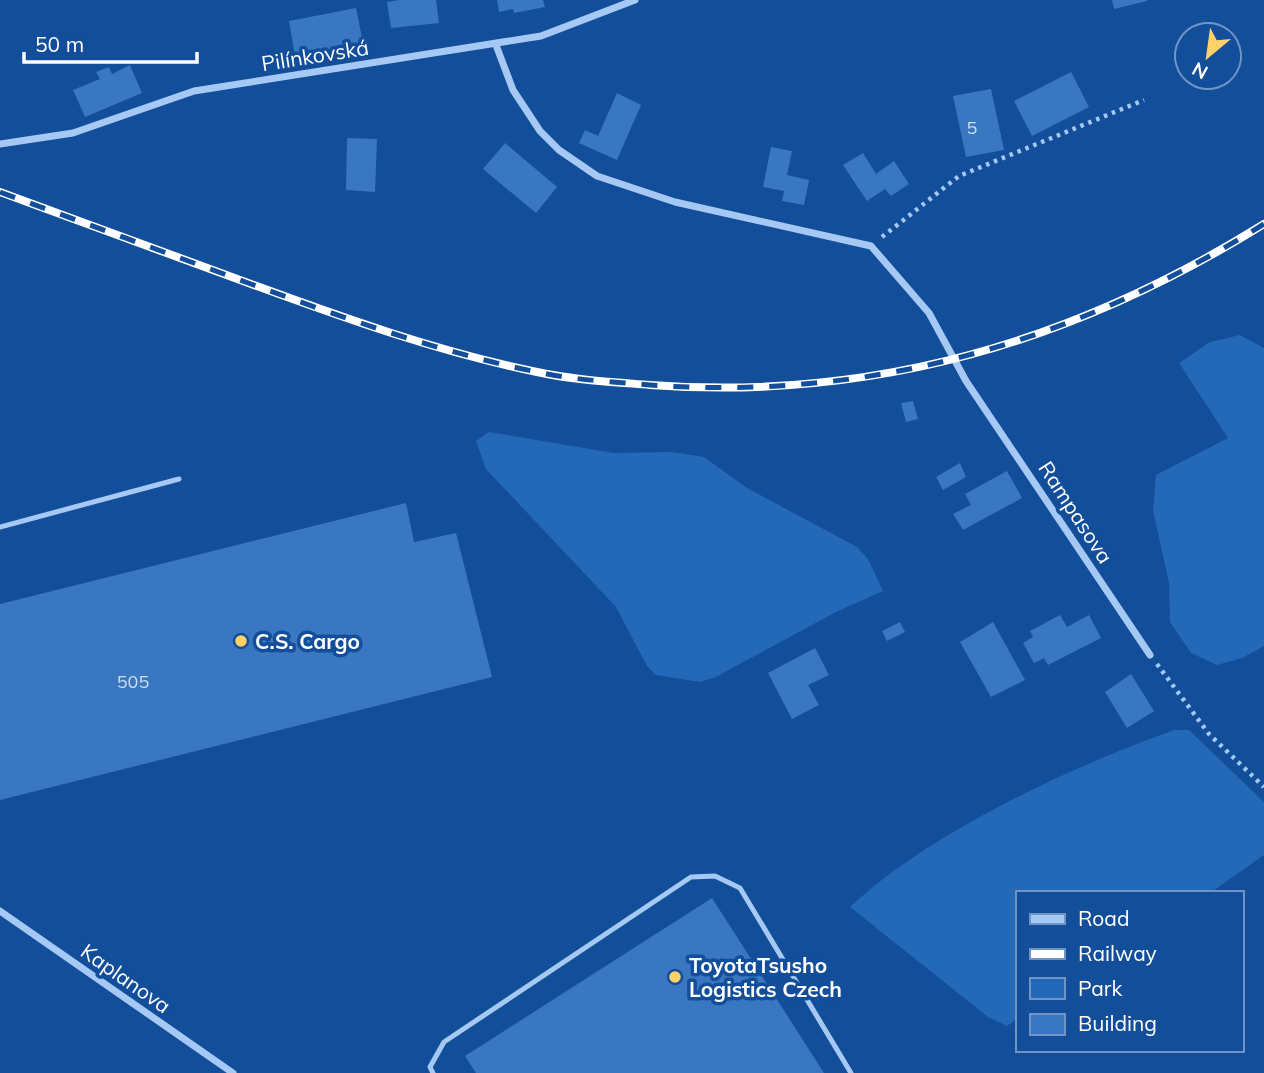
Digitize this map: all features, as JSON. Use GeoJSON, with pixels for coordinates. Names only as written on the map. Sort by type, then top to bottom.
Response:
{"type":"FeatureCollection","features":[{"type":"Feature","properties":{"kind":"street","name":"Pilínkovská"},"geometry":{"type":"LineString","coordinates":[[0,144],[73,133],[194,91],[541,36],[635,0]]}},
{"type":"Feature","properties":{"kind":"street"},"geometry":{"type":"LineString","coordinates":[[496,45],[513,90],[540,131],[559,150],[597,176],[675,202],[871,247]]}},
{"type":"Feature","properties":{"kind":"street","name":"Rampasova"},"geometry":{"type":"LineString","coordinates":[[871,247],[929,313],[966,380],[1150,655]]}},
{"type":"Feature","properties":{"kind":"street","name":"Kaplanova"},"geometry":{"type":"LineString","coordinates":[[0,911],[233,1073]]}},
{"type":"Feature","properties":{"kind":"lane"},"geometry":{"type":"LineString","coordinates":[[0,527],[178,480]]}},
{"type":"Feature","properties":{"kind":"lane"},"geometry":{"type":"LineString","coordinates":[[433,1073],[430,1067],[444,1042],[691,877],[715,876],[740,888],[851,1073]]}},
{"type":"Feature","properties":{"kind":"path"},"geometry":{"type":"LineString","coordinates":[[871,247],[959,176],[1144,100]]}},
{"type":"Feature","properties":{"kind":"path"},"geometry":{"type":"LineString","coordinates":[[1150,655],[1209,734],[1264,787]]}},
{"type":"Feature","properties":{"kind":"green space"},"geometry":{"type":"Polygon","coordinates":[[[1240,335],[1264,348],[1264,646],[1242,658],[1217,665],[1191,653],[1170,622],[1169,583],[1153,510],[1156,475],[1228,438],[1179,363],[1210,342],[1240,335]]]}},
{"type":"Feature","properties":{"kind":"green space"},"geometry":{"type":"Polygon","coordinates":[[[489,432],[614,453],[672,452],[704,457],[747,488],[857,547],[868,559],[883,591],[836,612],[716,677],[700,682],[656,675],[647,666],[616,607],[486,469],[476,441],[489,432]]]}},
{"type":"Feature","properties":{"kind":"green space"},"geometry":{"type":"Polygon","coordinates":[[[1174,730],[1189,730],[1264,802],[1264,855],[1213,891],[1016,891],[1016,1020],[1007,1026],[988,1017],[850,907],[920,853],[1003,804],[1134,745],[1174,730]]]}},
{"type":"Feature","properties":{"kind":"building"},"geometry":{"type":"Polygon","coordinates":[[[436,0],[439,23],[391,28],[387,2],[436,0]]]}},
{"type":"Feature","properties":{"kind":"building"},"geometry":{"type":"Polygon","coordinates":[[[497,0],[543,0],[545,7],[514,13],[513,9],[499,12],[497,0]]]}},
{"type":"Feature","properties":{"kind":"building"},"geometry":{"type":"Polygon","coordinates":[[[1112,0],[1147,0],[1147,1],[1114,9],[1112,0]]]}},
{"type":"Feature","properties":{"kind":"building"},"geometry":{"type":"Polygon","coordinates":[[[356,8],[363,43],[295,56],[289,21],[356,8]]]}},
{"type":"Feature","properties":{"kind":"building"},"geometry":{"type":"Polygon","coordinates":[[[130,65],[142,93],[85,117],[73,90],[100,79],[96,72],[109,67],[112,74],[130,65]]]}},
{"type":"Feature","properties":{"kind":"building"},"geometry":{"type":"Polygon","coordinates":[[[1071,72],[1089,107],[1032,136],[1014,101],[1071,72]]]}},
{"type":"Feature","properties":{"kind":"building"},"geometry":{"type":"Polygon","coordinates":[[[991,89],[1004,150],[966,157],[953,96],[991,89]]]}},
{"type":"Feature","properties":{"kind":"building"},"geometry":{"type":"Polygon","coordinates":[[[617,93],[641,105],[617,160],[579,143],[585,130],[598,136],[617,93]]]}},
{"type":"Feature","properties":{"kind":"building"},"geometry":{"type":"Polygon","coordinates":[[[347,138],[377,139],[375,192],[346,190],[347,138]]]}},
{"type":"Feature","properties":{"kind":"building"},"geometry":{"type":"Polygon","coordinates":[[[505,143],[557,187],[536,213],[483,169],[505,143]]]}},
{"type":"Feature","properties":{"kind":"building"},"geometry":{"type":"Polygon","coordinates":[[[771,147],[792,151],[787,175],[809,180],[804,205],[782,201],[784,191],[763,187],[771,147]]]}},
{"type":"Feature","properties":{"kind":"building"},"geometry":{"type":"Polygon","coordinates":[[[863,153],[876,174],[894,161],[909,184],[891,196],[885,189],[867,201],[843,165],[863,153]]]}},
{"type":"Feature","properties":{"kind":"building"},"geometry":{"type":"Polygon","coordinates":[[[913,401],[918,419],[906,422],[901,403],[913,401]]]}},
{"type":"Feature","properties":{"kind":"building"},"geometry":{"type":"Polygon","coordinates":[[[960,463],[966,477],[943,490],[936,477],[960,463]]]}},
{"type":"Feature","properties":{"kind":"building"},"geometry":{"type":"Polygon","coordinates":[[[1007,471],[1022,498],[963,530],[953,514],[971,505],[965,494],[1007,471]]]}},
{"type":"Feature","properties":{"kind":"building","name":"C.S. Cargo"},"geometry":{"type":"Polygon","coordinates":[[[406,503],[414,542],[456,533],[492,677],[0,800],[0,604],[406,503]]]}},
{"type":"Feature","properties":{"kind":"building"},"geometry":{"type":"Polygon","coordinates":[[[1060,615],[1067,627],[1089,615],[1101,638],[1048,665],[1044,658],[1034,663],[1023,643],[1033,637],[1030,631],[1060,615]]]}},
{"type":"Feature","properties":{"kind":"building"},"geometry":{"type":"Polygon","coordinates":[[[900,622],[905,632],[887,641],[882,631],[900,622]]]}},
{"type":"Feature","properties":{"kind":"building"},"geometry":{"type":"Polygon","coordinates":[[[993,622],[1025,680],[991,697],[960,642],[993,622]]]}},
{"type":"Feature","properties":{"kind":"building"},"geometry":{"type":"Polygon","coordinates":[[[815,648],[829,675],[808,685],[819,705],[792,719],[768,673],[815,648]]]}},
{"type":"Feature","properties":{"kind":"building"},"geometry":{"type":"Polygon","coordinates":[[[1131,674],[1154,711],[1127,728],[1105,692],[1131,674]]]}},
{"type":"Feature","properties":{"kind":"building","name":"ToyotaTsusho Logistics Czech"},"geometry":{"type":"Polygon","coordinates":[[[712,898],[824,1073],[476,1073],[465,1056],[712,898]]]}},
{"type":"Feature","properties":{"kind":"railway"},"geometry":{"type":"LineString","coordinates":[[0,192],[321,309],[464,355],[579,379],[733,388],[814,383],[893,372],[970,355],[1045,331],[1119,301],[1192,265],[1264,224]]}},
{"type":"Feature","properties":{"kind":"place","name":"C.S. Cargo"},"geometry":{"type":"Point","coordinates":[241,641]}},
{"type":"Feature","properties":{"kind":"place","name":"ToyotaTsusho Logistics Czech"},"geometry":{"type":"Point","coordinates":[675,977]}}]}
